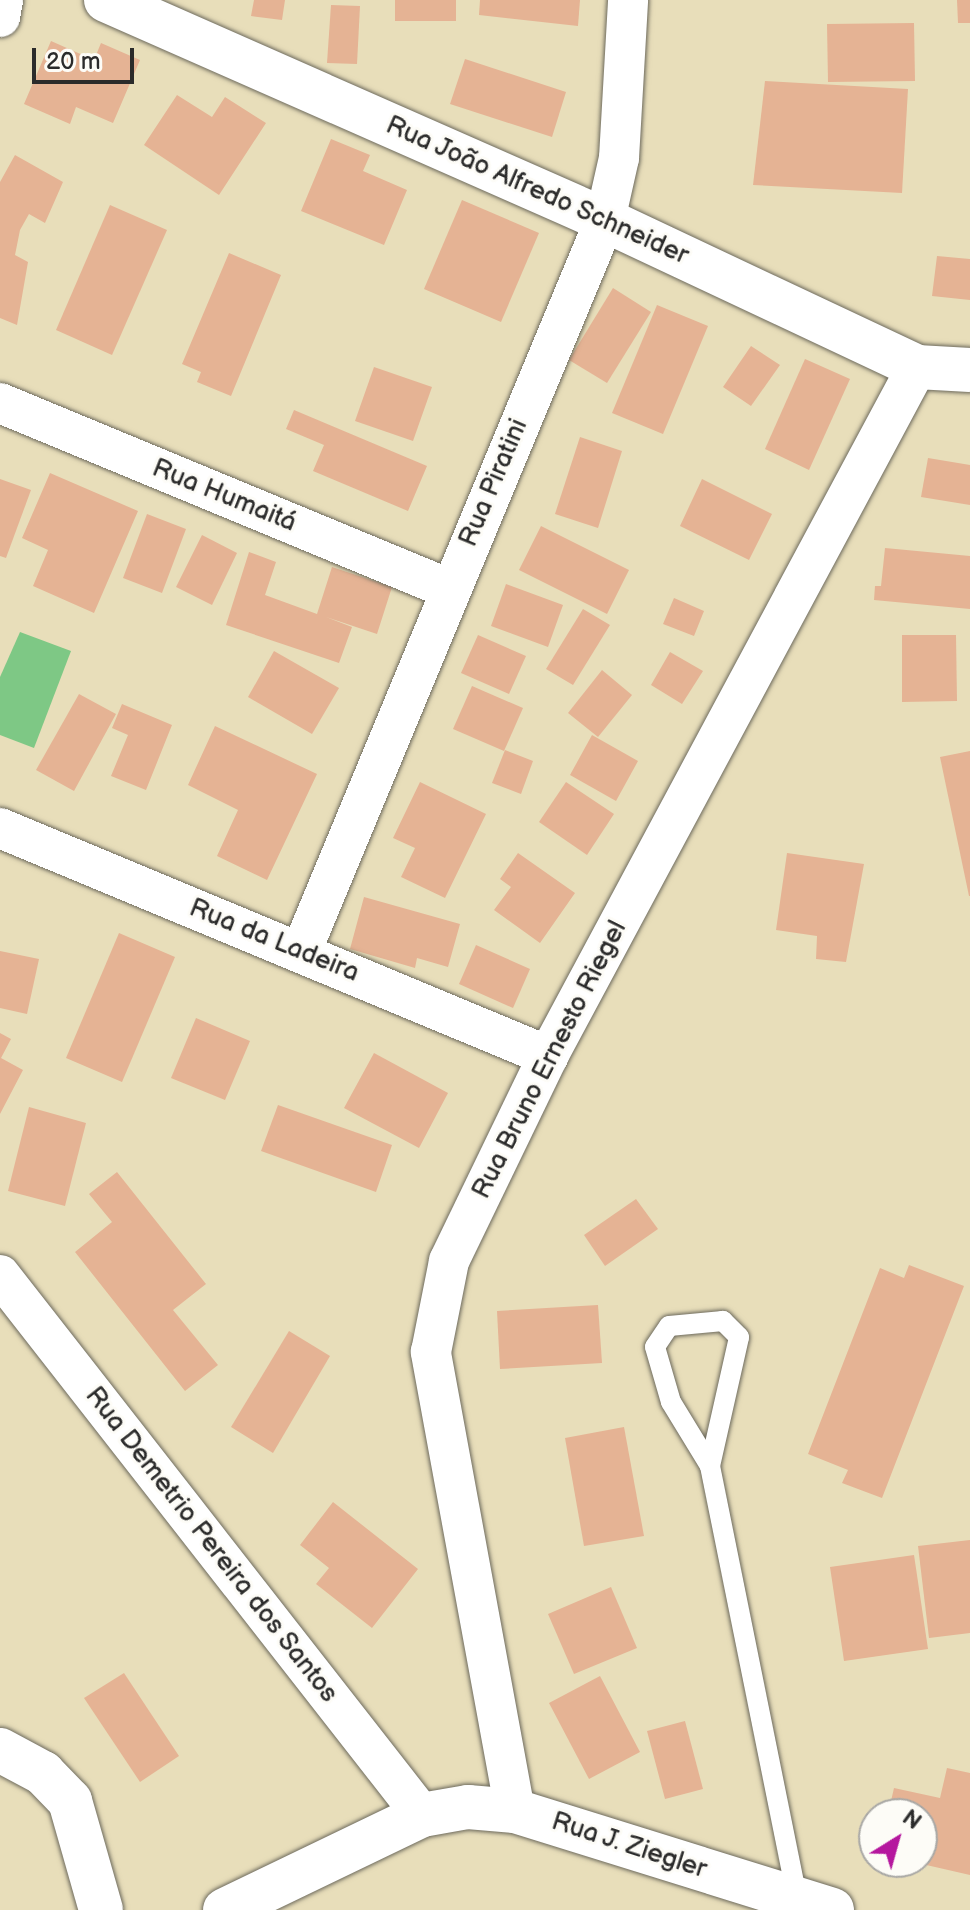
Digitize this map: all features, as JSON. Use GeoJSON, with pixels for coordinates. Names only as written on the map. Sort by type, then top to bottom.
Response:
{"type":"FeatureCollection","features":[{"type":"Feature","properties":{"kind":"street"},"geometry":{"type":"LineString","coordinates":[[0,17],[3,0]]}},
{"type":"Feature","properties":{"kind":"street","name":"Rua João Alfredo Schneider"},"geometry":{"type":"LineString","coordinates":[[106,0],[605,220],[917,367],[970,370]]}},
{"type":"Feature","properties":{"kind":"street","name":"Rua Piratini"},"geometry":{"type":"LineString","coordinates":[[301,952],[449,589],[605,220],[619,158],[628,0]]}},
{"type":"Feature","properties":{"kind":"street","name":"Rua Bruno Ernesto Riegel"},"geometry":{"type":"LineString","coordinates":[[515,1811],[431,1352],[449,1261],[548,1056],[917,367]]}},
{"type":"Feature","properties":{"kind":"street","name":"Rua Humaitá"},"geometry":{"type":"LineString","coordinates":[[0,403],[449,589]]}},
{"type":"Feature","properties":{"kind":"street","name":"Rua da Ladeira"},"geometry":{"type":"LineString","coordinates":[[0,828],[548,1056]]}},
{"type":"Feature","properties":{"kind":"street","name":"Rua Demetrio Pereira dos Santos"},"geometry":{"type":"LineString","coordinates":[[0,1275],[422,1815]]}},
{"type":"Feature","properties":{"kind":"street"},"geometry":{"type":"LineString","coordinates":[[0,1750],[43,1773],[70,1801],[101,1910]]}},
{"type":"Feature","properties":{"kind":"street","name":"Rua J. Ziegler"},"geometry":{"type":"LineString","coordinates":[[225,1910],[422,1815],[468,1807],[515,1811],[815,1905]]}},
{"type":"Feature","properties":{"kind":"lane"},"geometry":{"type":"LineString","coordinates":[[710,1466],[739,1337],[723,1321],[669,1326],[655,1347],[671,1402],[710,1466],[815,1905]]}},
{"type":"Feature","properties":{"kind":"green space"},"geometry":{"type":"Polygon","coordinates":[[[20,632],[71,651],[34,748],[0,735],[0,677],[20,632]]]}},
{"type":"Feature","properties":{"kind":"building"},"geometry":{"type":"Polygon","coordinates":[[[254,0],[285,0],[282,20],[251,16],[254,0]]]}},
{"type":"Feature","properties":{"kind":"building"},"geometry":{"type":"Polygon","coordinates":[[[395,0],[456,0],[456,21],[395,21],[395,0]]]}},
{"type":"Feature","properties":{"kind":"building"},"geometry":{"type":"Polygon","coordinates":[[[480,0],[580,0],[578,26],[479,15],[480,0]]]}},
{"type":"Feature","properties":{"kind":"building"},"geometry":{"type":"Polygon","coordinates":[[[957,0],[970,0],[970,23],[958,23],[957,0]]]}},
{"type":"Feature","properties":{"kind":"building"},"geometry":{"type":"Polygon","coordinates":[[[331,5],[360,6],[357,64],[327,63],[331,5]]]}},
{"type":"Feature","properties":{"kind":"building"},"geometry":{"type":"Polygon","coordinates":[[[914,23],[915,81],[828,82],[827,24],[914,23]]]}},
{"type":"Feature","properties":{"kind":"building"},"geometry":{"type":"Polygon","coordinates":[[[51,41],[94,60],[101,43],[140,60],[113,123],[76,107],[70,124],[24,104],[51,41]]]}},
{"type":"Feature","properties":{"kind":"building"},"geometry":{"type":"Polygon","coordinates":[[[465,59],[566,92],[552,137],[450,104],[465,59]]]}},
{"type":"Feature","properties":{"kind":"building"},"geometry":{"type":"Polygon","coordinates":[[[765,81],[908,89],[902,193],[753,185],[765,81]]]}},
{"type":"Feature","properties":{"kind":"building"},"geometry":{"type":"Polygon","coordinates":[[[177,95],[212,117],[225,97],[266,123],[219,195],[144,145],[177,95]]]}},
{"type":"Feature","properties":{"kind":"building"},"geometry":{"type":"Polygon","coordinates":[[[331,139],[370,155],[363,171],[407,190],[384,245],[301,211],[331,139]]]}},
{"type":"Feature","properties":{"kind":"building"},"geometry":{"type":"Polygon","coordinates":[[[15,155],[63,182],[45,223],[29,214],[20,230],[15,255],[28,262],[17,325],[0,318],[0,182],[15,155]]]}},
{"type":"Feature","properties":{"kind":"building"},"geometry":{"type":"Polygon","coordinates":[[[462,200],[539,233],[501,322],[424,289],[462,200]]]}},
{"type":"Feature","properties":{"kind":"building"},"geometry":{"type":"Polygon","coordinates":[[[110,205],[167,230],[112,355],[56,330],[110,205]]]}},
{"type":"Feature","properties":{"kind":"building"},"geometry":{"type":"Polygon","coordinates":[[[229,253],[281,275],[231,396],[197,382],[201,372],[182,364],[229,253]]]}},
{"type":"Feature","properties":{"kind":"building"},"geometry":{"type":"Polygon","coordinates":[[[937,256],[970,259],[970,300],[932,296],[937,256]]]}},
{"type":"Feature","properties":{"kind":"building"},"geometry":{"type":"Polygon","coordinates":[[[613,288],[651,312],[607,383],[569,360],[613,288]]]}},
{"type":"Feature","properties":{"kind":"building"},"geometry":{"type":"Polygon","coordinates":[[[657,305],[708,326],[663,434],[612,413],[657,305]]]}},
{"type":"Feature","properties":{"kind":"building"},"geometry":{"type":"Polygon","coordinates":[[[751,346],[780,365],[751,406],[723,387],[751,346]]]}},
{"type":"Feature","properties":{"kind":"building"},"geometry":{"type":"Polygon","coordinates":[[[805,359],[850,379],[809,470],[765,449],[805,359]]]}},
{"type":"Feature","properties":{"kind":"building"},"geometry":{"type":"Polygon","coordinates":[[[374,367],[432,387],[413,441],[355,421],[374,367]]]}},
{"type":"Feature","properties":{"kind":"building"},"geometry":{"type":"Polygon","coordinates":[[[294,410],[427,466],[408,511],[313,471],[324,445],[286,429],[294,410]]]}},
{"type":"Feature","properties":{"kind":"building"},"geometry":{"type":"Polygon","coordinates":[[[580,437],[622,451],[598,528],[555,514],[580,437]]]}},
{"type":"Feature","properties":{"kind":"building"},"geometry":{"type":"Polygon","coordinates":[[[928,458],[970,465],[970,505],[921,497],[928,458]]]}},
{"type":"Feature","properties":{"kind":"building"},"geometry":{"type":"Polygon","coordinates":[[[50,473],[138,511],[94,613],[33,586],[48,550],[22,538],[50,473]]]}},
{"type":"Feature","properties":{"kind":"building"},"geometry":{"type":"Polygon","coordinates":[[[0,479],[31,490],[6,558],[0,556],[0,479]]]}},
{"type":"Feature","properties":{"kind":"building"},"geometry":{"type":"Polygon","coordinates":[[[702,479],[772,514],[749,560],[680,526],[702,479]]]}},
{"type":"Feature","properties":{"kind":"building"},"geometry":{"type":"Polygon","coordinates":[[[147,514],[186,529],[162,593],[123,578],[147,514]]]}},
{"type":"Feature","properties":{"kind":"building"},"geometry":{"type":"Polygon","coordinates":[[[541,526],[629,570],[607,614],[519,570],[541,526]]]}},
{"type":"Feature","properties":{"kind":"building"},"geometry":{"type":"Polygon","coordinates":[[[202,535],[237,553],[212,605],[176,587],[202,535]]]}},
{"type":"Feature","properties":{"kind":"building"},"geometry":{"type":"Polygon","coordinates":[[[885,548],[970,556],[970,609],[874,600],[875,586],[881,586],[885,548]]]}},
{"type":"Feature","properties":{"kind":"building"},"geometry":{"type":"Polygon","coordinates":[[[249,552],[276,562],[265,595],[317,614],[332,567],[392,587],[377,634],[326,617],[352,627],[339,663],[226,625],[249,552]]]}},
{"type":"Feature","properties":{"kind":"building"},"geometry":{"type":"Polygon","coordinates":[[[506,584],[563,605],[548,647],[491,626],[506,584]]]}},
{"type":"Feature","properties":{"kind":"building"},"geometry":{"type":"Polygon","coordinates":[[[674,598],[704,611],[694,636],[663,624],[674,598]]]}},
{"type":"Feature","properties":{"kind":"building"},"geometry":{"type":"Polygon","coordinates":[[[583,609],[610,625],[573,685],[546,669],[583,609]]]}},
{"type":"Feature","properties":{"kind":"building"},"geometry":{"type":"Polygon","coordinates":[[[478,635],[526,656],[509,694],[461,673],[478,635]]]}},
{"type":"Feature","properties":{"kind":"building"},"geometry":{"type":"Polygon","coordinates":[[[902,635],[956,635],[957,701],[902,702],[902,635]]]}},
{"type":"Feature","properties":{"kind":"building"},"geometry":{"type":"Polygon","coordinates":[[[274,651],[339,688],[312,734],[248,697],[274,651]]]}},
{"type":"Feature","properties":{"kind":"building"},"geometry":{"type":"Polygon","coordinates":[[[670,652],[703,671],[682,704],[651,685],[670,652]]]}},
{"type":"Feature","properties":{"kind":"building"},"geometry":{"type":"Polygon","coordinates":[[[602,670],[632,695],[598,737],[568,713],[602,670]]]}},
{"type":"Feature","properties":{"kind":"building"},"geometry":{"type":"Polygon","coordinates":[[[472,686],[523,708],[504,751],[453,729],[472,686]]]}},
{"type":"Feature","properties":{"kind":"building"},"geometry":{"type":"Polygon","coordinates":[[[79,694],[116,714],[74,791],[36,770],[79,694]]]}},
{"type":"Feature","properties":{"kind":"building"},"geometry":{"type":"Polygon","coordinates":[[[122,704],[172,725],[146,790],[111,776],[128,735],[112,728],[122,704]]]}},
{"type":"Feature","properties":{"kind":"building"},"geometry":{"type":"Polygon","coordinates":[[[215,726],[317,774],[267,880],[217,856],[238,810],[188,785],[215,726]]]}},
{"type":"Feature","properties":{"kind":"building"},"geometry":{"type":"Polygon","coordinates":[[[592,735],[638,761],[616,801],[570,775],[592,735]]]}},
{"type":"Feature","properties":{"kind":"building"},"geometry":{"type":"Polygon","coordinates":[[[505,750],[533,761],[521,794],[492,783],[505,750]]]}},
{"type":"Feature","properties":{"kind":"building"},"geometry":{"type":"Polygon","coordinates":[[[970,751],[970,896],[969,896],[940,757],[970,751]]]}},
{"type":"Feature","properties":{"kind":"building"},"geometry":{"type":"Polygon","coordinates":[[[420,782],[486,814],[445,898],[401,877],[415,848],[393,838],[420,782]]]}},
{"type":"Feature","properties":{"kind":"building"},"geometry":{"type":"Polygon","coordinates":[[[566,782],[614,814],[587,855],[539,822],[566,782]]]}},
{"type":"Feature","properties":{"kind":"building"},"geometry":{"type":"Polygon","coordinates":[[[518,853],[575,893],[540,943],[494,910],[511,887],[500,879],[518,853]]]}},
{"type":"Feature","properties":{"kind":"building"},"geometry":{"type":"Polygon","coordinates":[[[787,853],[864,864],[846,962],[816,959],[817,936],[776,930],[787,853]]]}},
{"type":"Feature","properties":{"kind":"building"},"geometry":{"type":"Polygon","coordinates":[[[364,897],[460,924],[448,967],[417,958],[415,968],[350,949],[364,897]]]}},
{"type":"Feature","properties":{"kind":"building"},"geometry":{"type":"Polygon","coordinates":[[[119,933],[175,957],[122,1082],[66,1058],[119,933]]]}},
{"type":"Feature","properties":{"kind":"building"},"geometry":{"type":"Polygon","coordinates":[[[476,945],[530,969],[513,1008],[459,984],[476,945]]]}},
{"type":"Feature","properties":{"kind":"building"},"geometry":{"type":"Polygon","coordinates":[[[0,951],[39,959],[27,1014],[0,1008],[0,951]]]}},
{"type":"Feature","properties":{"kind":"building"},"geometry":{"type":"Polygon","coordinates":[[[196,1018],[250,1041],[225,1100],[171,1078],[196,1018]]]}},
{"type":"Feature","properties":{"kind":"building"},"geometry":{"type":"Polygon","coordinates":[[[0,1033],[11,1039],[1,1058],[23,1070],[0,1114],[0,1033]]]}},
{"type":"Feature","properties":{"kind":"building"},"geometry":{"type":"Polygon","coordinates":[[[374,1053],[448,1093],[419,1148],[344,1108],[374,1053]]]}},
{"type":"Feature","properties":{"kind":"building"},"geometry":{"type":"Polygon","coordinates":[[[278,1105],[392,1145],[376,1192],[261,1151],[278,1105]]]}},
{"type":"Feature","properties":{"kind":"building"},"geometry":{"type":"Polygon","coordinates":[[[29,1107],[86,1123],[65,1206],[8,1191],[29,1107]]]}},
{"type":"Feature","properties":{"kind":"building"},"geometry":{"type":"Polygon","coordinates":[[[117,1172],[206,1284],[173,1310],[218,1365],[185,1391],[75,1252],[112,1222],[89,1194],[117,1172]]]}},
{"type":"Feature","properties":{"kind":"building"},"geometry":{"type":"Polygon","coordinates":[[[636,1199],[658,1229],[605,1266],[584,1235],[636,1199]]]}},
{"type":"Feature","properties":{"kind":"building"},"geometry":{"type":"Polygon","coordinates":[[[909,1265],[964,1286],[882,1498],[842,1483],[848,1470],[808,1454],[880,1268],[904,1278],[909,1265]]]}},
{"type":"Feature","properties":{"kind":"building"},"geometry":{"type":"Polygon","coordinates":[[[598,1305],[602,1363],[500,1369],[497,1311],[598,1305]]]}},
{"type":"Feature","properties":{"kind":"building"},"geometry":{"type":"Polygon","coordinates":[[[289,1331],[330,1356],[273,1453],[231,1427],[289,1331]]]}},
{"type":"Feature","properties":{"kind":"building"},"geometry":{"type":"Polygon","coordinates":[[[624,1427],[644,1536],[584,1546],[565,1438],[624,1427]]]}},
{"type":"Feature","properties":{"kind":"building"},"geometry":{"type":"Polygon","coordinates":[[[333,1502],[418,1569],[372,1628],[316,1584],[329,1568],[300,1545],[333,1502]]]}},
{"type":"Feature","properties":{"kind":"building"},"geometry":{"type":"Polygon","coordinates":[[[970,1540],[970,1633],[929,1638],[918,1546],[970,1540]]]}},
{"type":"Feature","properties":{"kind":"building"},"geometry":{"type":"Polygon","coordinates":[[[914,1555],[928,1649],[844,1661],[830,1567],[914,1555]]]}},
{"type":"Feature","properties":{"kind":"building"},"geometry":{"type":"Polygon","coordinates":[[[611,1587],[637,1648],[574,1674],[548,1614],[611,1587]]]}},
{"type":"Feature","properties":{"kind":"building"},"geometry":{"type":"Polygon","coordinates":[[[124,1673],[179,1756],[140,1782],[84,1698],[124,1673]]]}},
{"type":"Feature","properties":{"kind":"building"},"geometry":{"type":"Polygon","coordinates":[[[600,1676],[640,1752],[589,1779],[549,1703],[600,1676]]]}},
{"type":"Feature","properties":{"kind":"building"},"geometry":{"type":"Polygon","coordinates":[[[685,1721],[703,1789],[665,1799],[647,1731],[685,1721]]]}},
{"type":"Feature","properties":{"kind":"building"},"geometry":{"type":"Polygon","coordinates":[[[947,1768],[970,1773],[970,1875],[938,1868],[938,1798],[892,1798],[894,1788],[940,1798],[947,1768]]]}}]}
